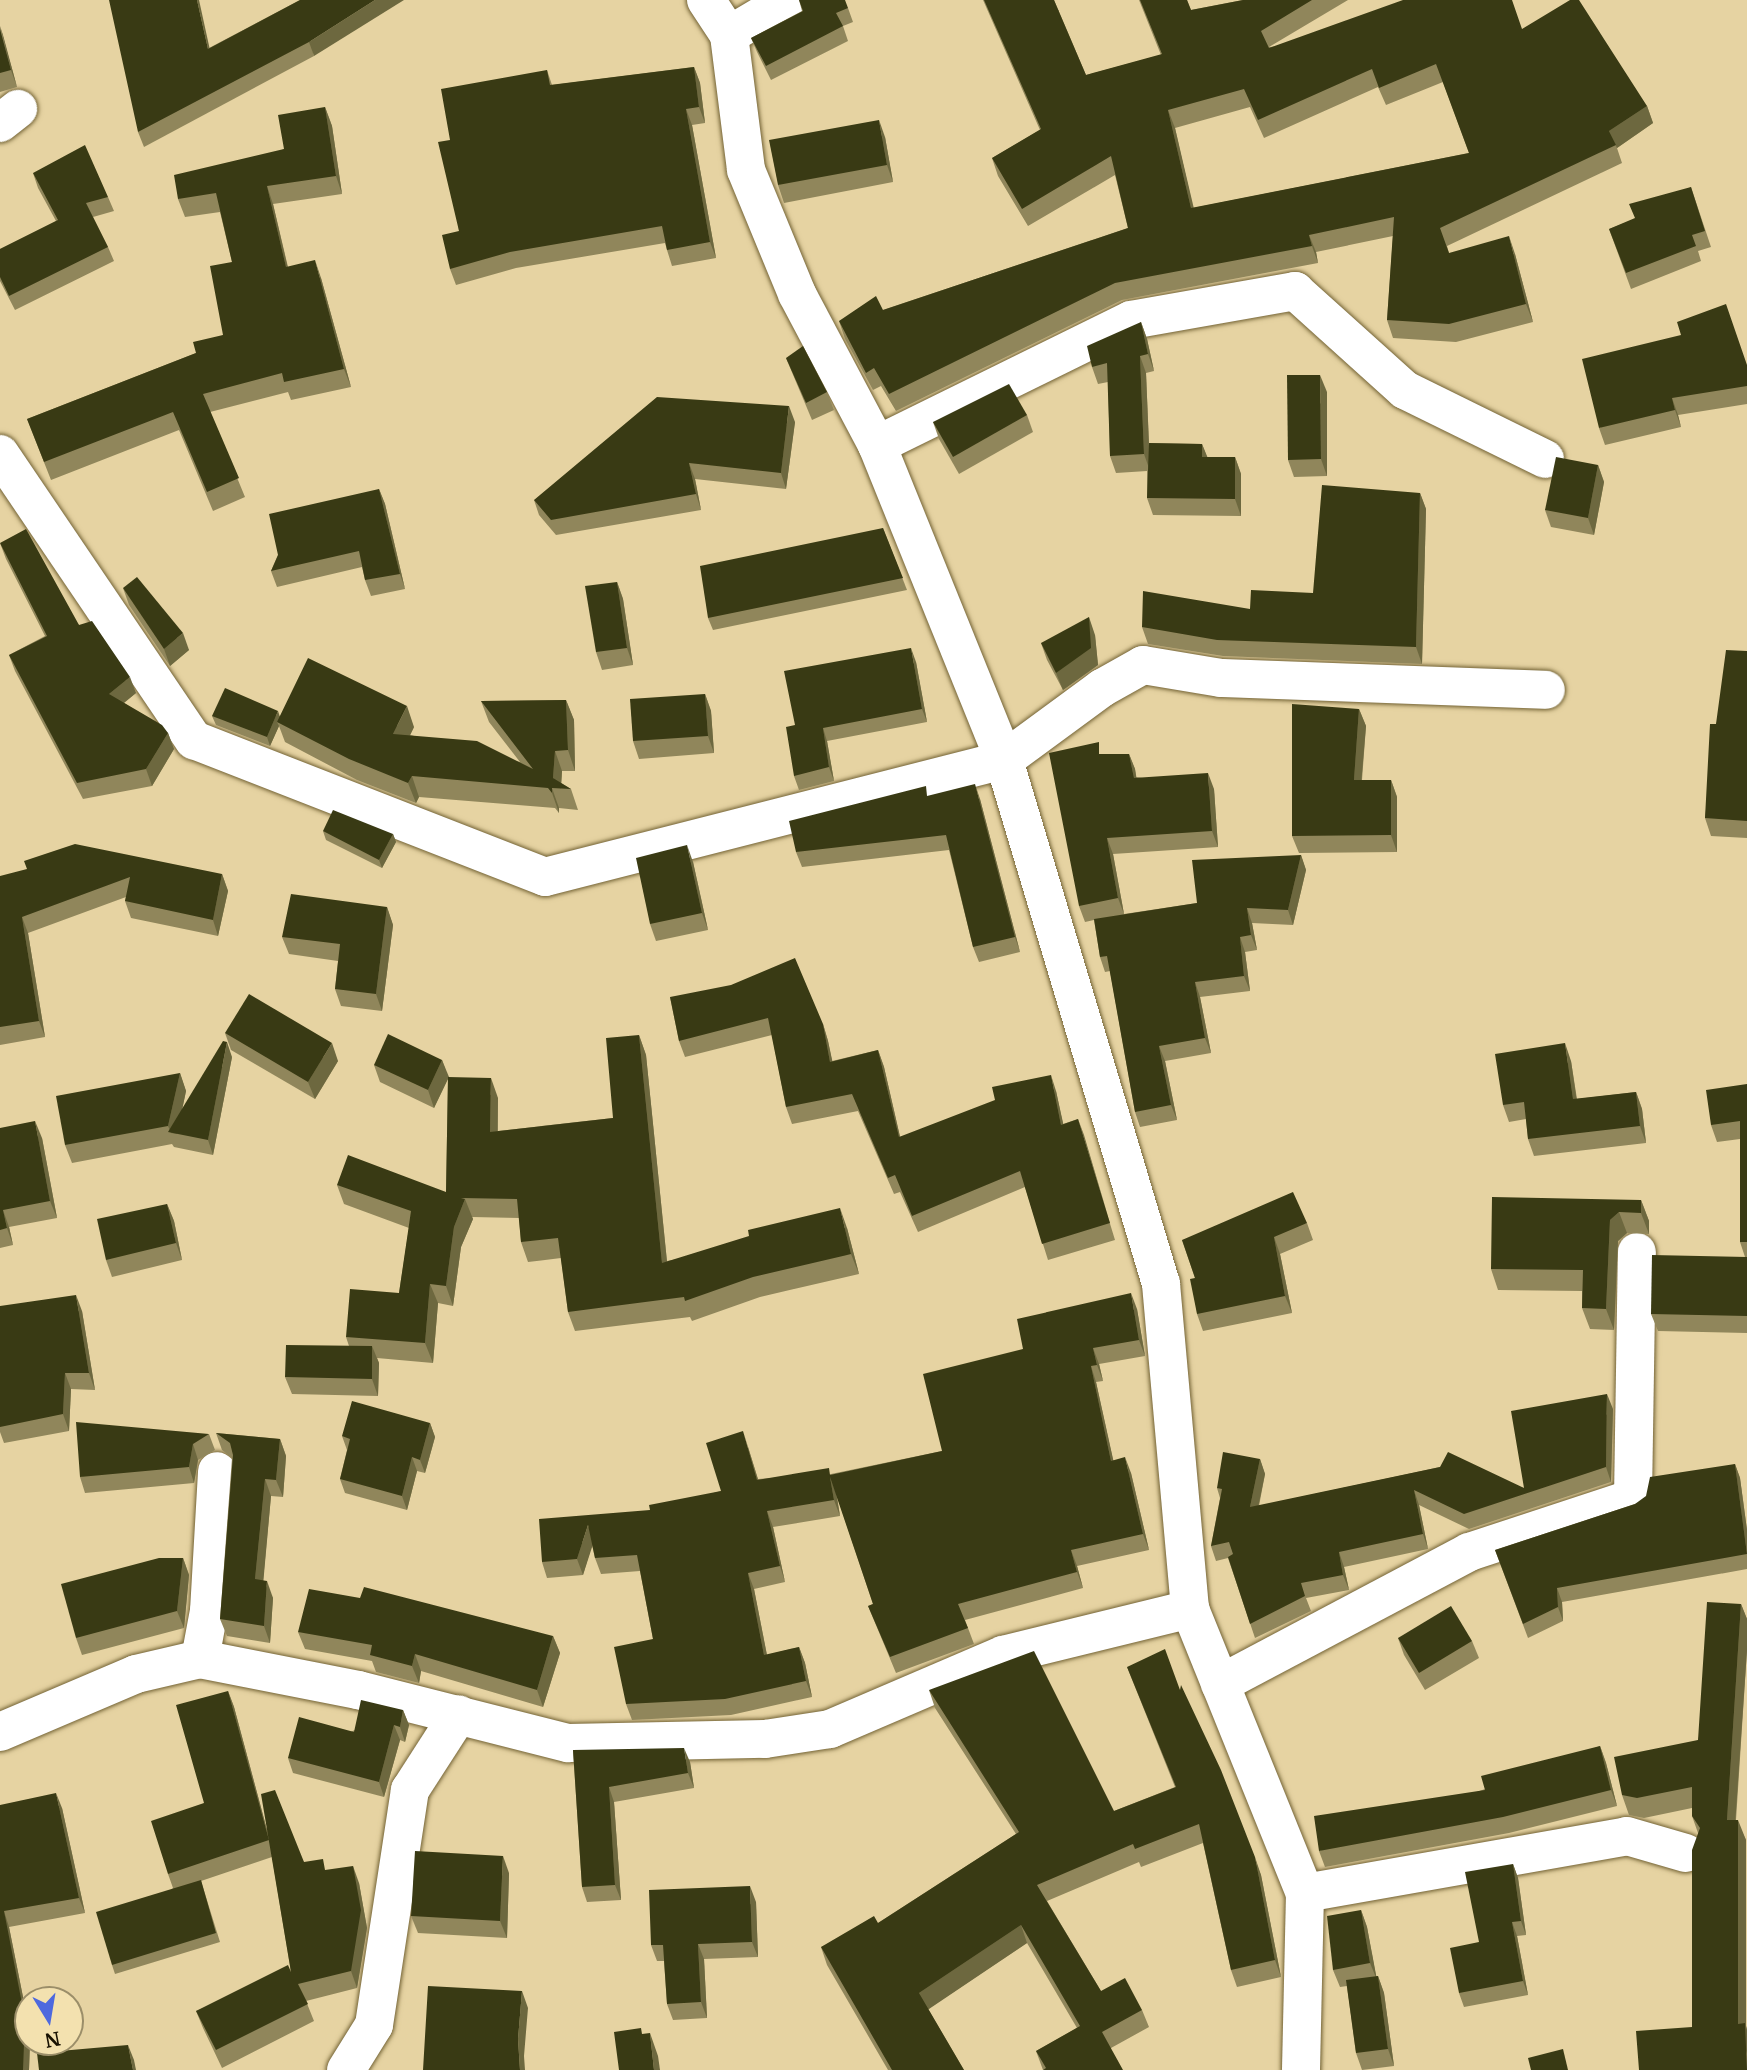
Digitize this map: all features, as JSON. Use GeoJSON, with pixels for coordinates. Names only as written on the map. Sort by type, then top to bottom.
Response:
{"type":"FeatureCollection","features":[{"type":"Feature","properties":{"kind":"street"},"geometry":{"type":"LineString","coordinates":[[706,0],[729,35],[746,170],[797,294],[877,445],[1004,760],[1161,1284],[1190,1609],[1305,1893],[1301,2070]]}},
{"type":"Feature","properties":{"kind":"street"},"geometry":{"type":"LineString","coordinates":[[729,35],[789,0]]}},
{"type":"Feature","properties":{"kind":"street"},"geometry":{"type":"LineString","coordinates":[[877,445],[1131,320],[1295,291],[1405,390],[1545,459]]}},
{"type":"Feature","properties":{"kind":"street"},"geometry":{"type":"LineString","coordinates":[[0,454],[194,740],[545,877],[1004,760],[1102,688],[1143,665],[1221,678],[1546,690]]}},
{"type":"Feature","properties":{"kind":"street"},"geometry":{"type":"LineString","coordinates":[[1220,1684],[1469,1552],[1633,1498],[1637,1252]]}},
{"type":"Feature","properties":{"kind":"street"},"geometry":{"type":"LineString","coordinates":[[200,1659],[209,1611],[217,1471]]}},
{"type":"Feature","properties":{"kind":"street"},"geometry":{"type":"LineString","coordinates":[[0,1732],[136,1674],[200,1659],[262,1668],[459,1714],[568,1743],[765,1739],[830,1729],[1003,1656],[1190,1609]]}},
{"type":"Feature","properties":{"kind":"street"},"geometry":{"type":"LineString","coordinates":[[352,2070],[374,2025],[410,1790],[459,1714]]}},
{"type":"Feature","properties":{"kind":"street"},"geometry":{"type":"LineString","coordinates":[[1305,1893],[1627,1836],[1686,1853]]}},
{"type":"Feature","properties":{"kind":"building"},"geometry":{"type":"Polygon","coordinates":[[[109,0],[197,0],[208,49],[300,0],[375,0],[309,42],[138,132],[109,0]]]}},
{"type":"Feature","properties":{"kind":"building"},"geometry":{"type":"Polygon","coordinates":[[[799,0],[845,0],[848,8],[836,13],[843,26],[766,66],[751,38],[803,11],[799,0]]]}},
{"type":"Feature","properties":{"kind":"building"},"geometry":{"type":"Polygon","coordinates":[[[984,0],[1054,0],[1086,75],[1162,54],[1140,0],[1187,0],[1191,10],[1243,0],[1312,0],[1261,31],[1269,48],[1403,0],[1512,0],[1522,29],[1570,0],[1579,0],[1647,106],[1609,131],[1616,145],[1440,228],[1449,253],[1509,236],[1526,304],[1449,324],[1387,320],[1394,217],[1309,235],[1312,246],[1115,283],[889,394],[874,368],[866,373],[839,321],[876,296],[883,310],[1128,228],[1111,156],[1022,209],[992,158],[1041,129],[984,0]],[[1436,64],[1379,88],[1372,69],[1258,120],[1244,89],[1168,110],[1191,208],[1469,153],[1436,64]]]}},
{"type":"Feature","properties":{"kind":"building"},"geometry":{"type":"Polygon","coordinates":[[[0,29],[11,70],[0,73],[0,29]]]}},
{"type":"Feature","properties":{"kind":"building"},"geometry":{"type":"Polygon","coordinates":[[[694,67],[699,107],[686,109],[710,242],[667,250],[662,226],[510,252],[450,269],[442,235],[459,231],[438,142],[450,140],[441,89],[547,70],[550,85],[694,67]]]}},
{"type":"Feature","properties":{"kind":"building"},"geometry":{"type":"Polygon","coordinates":[[[325,107],[336,176],[267,186],[286,267],[315,260],[344,369],[284,382],[282,373],[203,394],[239,478],[207,492],[173,412],[44,462],[27,419],[196,353],[193,342],[223,335],[210,266],[232,262],[216,193],[178,199],[174,175],[284,149],[278,115],[325,107]]]}},
{"type":"Feature","properties":{"kind":"building"},"geometry":{"type":"Polygon","coordinates":[[[879,120],[887,165],[778,185],[769,140],[879,120]]]}},
{"type":"Feature","properties":{"kind":"building"},"geometry":{"type":"Polygon","coordinates":[[[85,145],[108,197],[86,203],[108,247],[9,296],[0,277],[0,249],[58,220],[33,173],[85,145]]]}},
{"type":"Feature","properties":{"kind":"building"},"geometry":{"type":"Polygon","coordinates":[[[1691,187],[1705,231],[1692,235],[1696,246],[1626,273],[1609,229],[1635,218],[1629,204],[1691,187]]]}},
{"type":"Feature","properties":{"kind":"building"},"geometry":{"type":"Polygon","coordinates":[[[1726,304],[1747,365],[1747,386],[1672,398],[1675,410],[1599,428],[1582,359],[1681,335],[1677,322],[1726,304]]]}},
{"type":"Feature","properties":{"kind":"building"},"geometry":{"type":"Polygon","coordinates":[[[1141,322],[1148,354],[1140,356],[1144,454],[1110,456],[1107,363],[1092,367],[1087,346],[1141,322]]]}},
{"type":"Feature","properties":{"kind":"building"},"geometry":{"type":"Polygon","coordinates":[[[803,346],[827,392],[806,403],[786,358],[803,346]]]}},
{"type":"Feature","properties":{"kind":"building"},"geometry":{"type":"Polygon","coordinates":[[[1287,375],[1320,375],[1321,459],[1288,460],[1287,375]]]}},
{"type":"Feature","properties":{"kind":"building"},"geometry":{"type":"Polygon","coordinates":[[[1009,384],[1027,415],[953,457],[933,422],[1009,384]]]}},
{"type":"Feature","properties":{"kind":"building"},"geometry":{"type":"Polygon","coordinates":[[[657,397],[789,406],[781,473],[689,463],[696,494],[551,520],[534,500],[657,397]]]}},
{"type":"Feature","properties":{"kind":"building"},"geometry":{"type":"Polygon","coordinates":[[[1149,443],[1202,444],[1202,457],[1235,457],[1235,499],[1147,498],[1149,443]]]}},
{"type":"Feature","properties":{"kind":"building"},"geometry":{"type":"Polygon","coordinates":[[[1556,457],[1598,465],[1588,518],[1545,510],[1556,457]]]}},
{"type":"Feature","properties":{"kind":"building"},"geometry":{"type":"Polygon","coordinates":[[[1322,485],[1420,493],[1416,647],[1217,640],[1142,627],[1143,591],[1250,609],[1251,590],[1313,593],[1322,485]]]}},
{"type":"Feature","properties":{"kind":"building"},"geometry":{"type":"Polygon","coordinates":[[[379,489],[400,574],[365,580],[359,551],[271,571],[278,555],[269,514],[379,489]]]}},
{"type":"Feature","properties":{"kind":"building"},"geometry":{"type":"Polygon","coordinates":[[[883,528],[903,578],[708,618],[700,566],[883,528]]]}},
{"type":"Feature","properties":{"kind":"building"},"geometry":{"type":"Polygon","coordinates":[[[26,529],[79,625],[92,621],[130,677],[109,694],[162,725],[168,733],[146,769],[77,783],[9,655],[47,636],[0,543],[26,529]]]}},
{"type":"Feature","properties":{"kind":"building"},"geometry":{"type":"Polygon","coordinates":[[[137,577],[183,633],[164,649],[123,588],[137,577]]]}},
{"type":"Feature","properties":{"kind":"building"},"geometry":{"type":"Polygon","coordinates":[[[617,582],[627,648],[596,652],[585,586],[617,582]]]}},
{"type":"Feature","properties":{"kind":"building"},"geometry":{"type":"Polygon","coordinates":[[[1089,617],[1091,648],[1056,673],[1041,643],[1089,617]]]}},
{"type":"Feature","properties":{"kind":"building"},"geometry":{"type":"Polygon","coordinates":[[[911,648],[922,709],[823,728],[829,767],[794,776],[786,727],[795,725],[784,671],[911,648]]]}},
{"type":"Feature","properties":{"kind":"building"},"geometry":{"type":"Polygon","coordinates":[[[1726,650],[1747,651],[1747,821],[1705,818],[1710,724],[1716,724],[1726,650]]]}},
{"type":"Feature","properties":{"kind":"building"},"geometry":{"type":"Polygon","coordinates":[[[308,658],[407,706],[393,734],[477,741],[533,769],[481,701],[566,700],[568,750],[555,751],[553,778],[571,789],[552,788],[552,793],[548,788],[412,776],[408,783],[349,759],[277,722],[308,658]]]}},
{"type":"Feature","properties":{"kind":"building"},"geometry":{"type":"Polygon","coordinates":[[[225,688],[278,711],[267,737],[212,716],[225,688]]]}},
{"type":"Feature","properties":{"kind":"building"},"geometry":{"type":"Polygon","coordinates":[[[705,694],[708,736],[633,741],[630,699],[705,694]]]}},
{"type":"Feature","properties":{"kind":"building"},"geometry":{"type":"Polygon","coordinates":[[[1292,704],[1359,709],[1354,780],[1391,780],[1391,835],[1292,836],[1292,704]]]}},
{"type":"Feature","properties":{"kind":"building"},"geometry":{"type":"Polygon","coordinates":[[[1099,742],[1099,754],[1129,754],[1134,778],[1208,773],[1212,831],[1107,838],[1118,898],[1079,906],[1049,753],[1099,742]]]}},
{"type":"Feature","properties":{"kind":"building"},"geometry":{"type":"Polygon","coordinates":[[[975,784],[1015,937],[973,947],[946,835],[796,852],[789,821],[926,786],[927,796],[975,784]]]}},
{"type":"Feature","properties":{"kind":"building"},"geometry":{"type":"Polygon","coordinates":[[[333,810],[393,834],[379,860],[323,831],[333,810]]]}},
{"type":"Feature","properties":{"kind":"building"},"geometry":{"type":"Polygon","coordinates":[[[75,844],[222,874],[213,920],[125,901],[130,877],[22,917],[39,1021],[0,1027],[0,876],[27,869],[24,861],[75,844]]]}},
{"type":"Feature","properties":{"kind":"building"},"geometry":{"type":"Polygon","coordinates":[[[687,845],[702,913],[650,924],[636,858],[687,845]]]}},
{"type":"Feature","properties":{"kind":"building"},"geometry":{"type":"Polygon","coordinates":[[[1301,855],[1288,910],[1247,908],[1251,935],[1240,937],[1244,976],[1195,982],[1205,1038],[1159,1046],[1171,1105],[1135,1112],[1107,956],[1100,957],[1094,919],[1197,903],[1192,860],[1301,855]]]}},
{"type":"Feature","properties":{"kind":"building"},"geometry":{"type":"Polygon","coordinates":[[[291,894],[387,907],[376,994],[335,989],[340,944],[282,937],[291,894]]]}},
{"type":"Feature","properties":{"kind":"building"},"geometry":{"type":"Polygon","coordinates":[[[795,958],[823,1024],[830,1062],[878,1050],[899,1137],[995,1100],[992,1087],[1051,1075],[1061,1125],[1078,1119],[1110,1223],[1042,1244],[1020,1171],[912,1216],[895,1175],[888,1178],[852,1094],[786,1107],[768,1018],[679,1041],[670,997],[731,985],[795,958]]]}},
{"type":"Feature","properties":{"kind":"building"},"geometry":{"type":"Polygon","coordinates":[[[249,994],[332,1043],[308,1082],[225,1033],[249,994]]]}},
{"type":"Feature","properties":{"kind":"building"},"geometry":{"type":"Polygon","coordinates":[[[388,1034],[442,1060],[428,1090],[374,1065],[388,1034]]]}},
{"type":"Feature","properties":{"kind":"building"},"geometry":{"type":"Polygon","coordinates":[[[639,1035],[662,1263],[749,1236],[748,1230],[840,1208],[851,1254],[753,1277],[685,1301],[684,1297],[568,1312],[558,1238],[521,1242],[517,1199],[461,1198],[465,1199],[454,1227],[446,1286],[430,1284],[425,1343],[346,1337],[350,1289],[399,1293],[411,1211],[337,1185],[348,1155],[446,1192],[448,1077],[491,1078],[490,1132],[613,1118],[606,1038],[639,1035]]]}},
{"type":"Feature","properties":{"kind":"building"},"geometry":{"type":"Polygon","coordinates":[[[223,1041],[227,1042],[208,1140],[168,1132],[223,1041]]]}},
{"type":"Feature","properties":{"kind":"building"},"geometry":{"type":"Polygon","coordinates":[[[1565,1043],[1573,1099],[1636,1092],[1640,1126],[1528,1139],[1524,1102],[1503,1105],[1495,1054],[1565,1043]]]}},
{"type":"Feature","properties":{"kind":"building"},"geometry":{"type":"Polygon","coordinates":[[[180,1073],[168,1126],[65,1145],[56,1096],[180,1073]]]}},
{"type":"Feature","properties":{"kind":"building"},"geometry":{"type":"Polygon","coordinates":[[[1747,1084],[1747,1242],[1740,1242],[1740,1121],[1711,1125],[1706,1090],[1747,1084]]]}},
{"type":"Feature","properties":{"kind":"building"},"geometry":{"type":"Polygon","coordinates":[[[35,1121],[50,1201],[3,1210],[7,1228],[0,1230],[0,1128],[35,1121]]]}},
{"type":"Feature","properties":{"kind":"building"},"geometry":{"type":"Polygon","coordinates":[[[1293,1192],[1307,1223],[1274,1237],[1285,1296],[1197,1314],[1190,1279],[1195,1278],[1182,1240],[1293,1192]]]}},
{"type":"Feature","properties":{"kind":"building"},"geometry":{"type":"Polygon","coordinates":[[[1492,1197],[1641,1200],[1641,1213],[1619,1212],[1610,1220],[1606,1309],[1582,1308],[1583,1270],[1491,1269],[1492,1197]]]}},
{"type":"Feature","properties":{"kind":"building"},"geometry":{"type":"Polygon","coordinates":[[[167,1204],[176,1243],[106,1260],[97,1219],[167,1204]]]}},
{"type":"Feature","properties":{"kind":"building"},"geometry":{"type":"Polygon","coordinates":[[[1652,1255],[1747,1257],[1747,1316],[1651,1314],[1652,1255]]]}},
{"type":"Feature","properties":{"kind":"building"},"geometry":{"type":"Polygon","coordinates":[[[1131,1293],[1139,1340],[1093,1348],[1097,1365],[1091,1366],[1111,1461],[1125,1457],[1143,1534],[1071,1550],[1077,1572],[958,1604],[968,1628],[890,1657],[868,1606],[873,1604],[830,1477],[834,1500],[767,1511],[780,1566],[748,1573],[764,1655],[799,1647],[806,1681],[725,1699],[626,1704],[614,1647],[653,1639],[637,1555],[595,1558],[588,1525],[577,1559],[542,1562],[539,1519],[650,1510],[649,1505],[721,1491],[706,1443],[743,1431],[757,1480],[829,1468],[830,1475],[942,1451],[923,1374],[1023,1349],[1017,1319],[1131,1293]]]}},
{"type":"Feature","properties":{"kind":"building"},"geometry":{"type":"Polygon","coordinates":[[[76,1295],[89,1373],[65,1373],[63,1414],[0,1427],[0,1306],[76,1295]]]}},
{"type":"Feature","properties":{"kind":"building"},"geometry":{"type":"Polygon","coordinates":[[[286,1345],[372,1346],[372,1379],[285,1377],[286,1345]]]}},
{"type":"Feature","properties":{"kind":"building"},"geometry":{"type":"Polygon","coordinates":[[[1607,1394],[1606,1467],[1464,1514],[1414,1490],[1423,1534],[1339,1552],[1343,1575],[1301,1583],[1305,1596],[1250,1624],[1228,1557],[1233,1554],[1229,1542],[1211,1546],[1222,1489],[1217,1488],[1223,1452],[1260,1459],[1250,1507],[1440,1467],[1448,1452],[1524,1488],[1511,1411],[1607,1394]]]}},
{"type":"Feature","properties":{"kind":"building"},"geometry":{"type":"Polygon","coordinates":[[[352,1401],[430,1423],[420,1460],[412,1457],[402,1496],[340,1479],[350,1439],[342,1436],[352,1401]]]}},
{"type":"Feature","properties":{"kind":"building"},"geometry":{"type":"Polygon","coordinates":[[[76,1422],[209,1434],[193,1444],[189,1467],[80,1477],[76,1422]]]}},
{"type":"Feature","properties":{"kind":"building"},"geometry":{"type":"Polygon","coordinates":[[[216,1433],[280,1439],[276,1480],[265,1479],[255,1579],[267,1581],[264,1626],[220,1619],[233,1455],[230,1443],[216,1433]]]}},
{"type":"Feature","properties":{"kind":"building"},"geometry":{"type":"Polygon","coordinates":[[[1735,1464],[1747,1554],[1557,1588],[1558,1607],[1523,1624],[1495,1550],[1635,1504],[1646,1496],[1650,1477],[1735,1464]]]}},
{"type":"Feature","properties":{"kind":"building"},"geometry":{"type":"Polygon","coordinates":[[[159,1558],[183,1558],[177,1611],[76,1638],[61,1584],[159,1558]]]}},
{"type":"Feature","properties":{"kind":"building"},"geometry":{"type":"Polygon","coordinates":[[[364,1587],[553,1636],[537,1690],[415,1654],[412,1666],[370,1655],[372,1645],[298,1632],[309,1589],[360,1598],[364,1587]]]}},
{"type":"Feature","properties":{"kind":"building"},"geometry":{"type":"Polygon","coordinates":[[[1707,1602],[1741,1604],[1727,1820],[1738,1820],[1738,2024],[1745,2023],[1747,2070],[1639,2070],[1636,2031],[1692,2027],[1692,1850],[1700,1828],[1692,1816],[1692,1787],[1637,1798],[1622,1795],[1614,1757],[1698,1740],[1707,1602]]]}},
{"type":"Feature","properties":{"kind":"building"},"geometry":{"type":"Polygon","coordinates":[[[1451,1606],[1472,1641],[1419,1673],[1398,1638],[1451,1606]]]}},
{"type":"Feature","properties":{"kind":"building"},"geometry":{"type":"Polygon","coordinates":[[[1165,1649],[1180,1690],[1181,1685],[1221,1770],[1255,1857],[1275,1960],[1231,1970],[1199,1824],[1135,1849],[1133,1844],[1037,1885],[1101,1991],[1125,1978],[1142,2010],[1102,2032],[1123,2070],[1043,2070],[1046,2068],[1036,2051],[1080,2026],[1021,1925],[919,1993],[964,2070],[892,2070],[821,1947],[874,1916],[878,1923],[1019,1832],[929,1690],[1034,1651],[1114,1811],[1176,1787],[1127,1667],[1165,1649]]]}},
{"type":"Feature","properties":{"kind":"building"},"geometry":{"type":"Polygon","coordinates":[[[228,1691],[269,1840],[168,1874],[151,1821],[204,1803],[176,1705],[228,1691]]]}},
{"type":"Feature","properties":{"kind":"building"},"geometry":{"type":"Polygon","coordinates":[[[361,1700],[403,1710],[400,1727],[394,1725],[379,1782],[288,1758],[299,1717],[354,1732],[361,1700]]]}},
{"type":"Feature","properties":{"kind":"building"},"geometry":{"type":"Polygon","coordinates":[[[1600,1746],[1611,1790],[1503,1817],[1319,1851],[1314,1816],[1485,1790],[1481,1776],[1600,1746]]]}},
{"type":"Feature","properties":{"kind":"building"},"geometry":{"type":"Polygon","coordinates":[[[684,1748],[688,1773],[609,1787],[615,1885],[582,1887],[573,1750],[684,1748]]]}},
{"type":"Feature","properties":{"kind":"building"},"geometry":{"type":"Polygon","coordinates":[[[275,1790],[304,1862],[323,1859],[325,1870],[353,1866],[361,1910],[351,1971],[298,1984],[308,2004],[216,2050],[196,2011],[288,1965],[291,1972],[261,1794],[275,1790]]]}},
{"type":"Feature","properties":{"kind":"building"},"geometry":{"type":"Polygon","coordinates":[[[56,1793],[79,1898],[4,1911],[19,1986],[14,1986],[14,2056],[24,2056],[23,2070],[0,2070],[0,1805],[56,1793]]]}},
{"type":"Feature","properties":{"kind":"building"},"geometry":{"type":"Polygon","coordinates":[[[415,1851],[503,1856],[500,1921],[411,1916],[415,1851]]]}},
{"type":"Feature","properties":{"kind":"building"},"geometry":{"type":"Polygon","coordinates":[[[1513,1864],[1521,1921],[1512,1922],[1523,1981],[1459,1993],[1450,1948],[1479,1942],[1465,1872],[1513,1864]]]}},
{"type":"Feature","properties":{"kind":"building"},"geometry":{"type":"Polygon","coordinates":[[[201,1880],[216,1933],[112,1965],[96,1912],[201,1880]]]}},
{"type":"Feature","properties":{"kind":"building"},"geometry":{"type":"Polygon","coordinates":[[[750,1886],[752,1942],[698,1944],[701,2002],[667,2004],[663,1945],[651,1945],[649,1890],[750,1886]]]}},
{"type":"Feature","properties":{"kind":"building"},"geometry":{"type":"Polygon","coordinates":[[[1361,1910],[1370,1963],[1333,1970],[1327,1916],[1361,1910]]]}},
{"type":"Feature","properties":{"kind":"building"},"geometry":{"type":"Polygon","coordinates":[[[1378,1976],[1388,2049],[1356,2053],[1346,1980],[1378,1976]]]}},
{"type":"Feature","properties":{"kind":"building"},"geometry":{"type":"Polygon","coordinates":[[[428,1986],[522,1991],[518,2039],[520,2070],[423,2070],[428,1986]]]}},
{"type":"Feature","properties":{"kind":"building"},"geometry":{"type":"Polygon","coordinates":[[[641,2028],[642,2034],[650,2033],[654,2070],[619,2070],[614,2032],[641,2028]]]}},
{"type":"Feature","properties":{"kind":"building"},"geometry":{"type":"Polygon","coordinates":[[[128,2045],[133,2070],[39,2070],[37,2056],[84,2056],[84,2049],[128,2045]]]}},
{"type":"Feature","properties":{"kind":"building"},"geometry":{"type":"Polygon","coordinates":[[[1563,2049],[1568,2070],[1531,2070],[1528,2058],[1563,2049]]]}}]}
